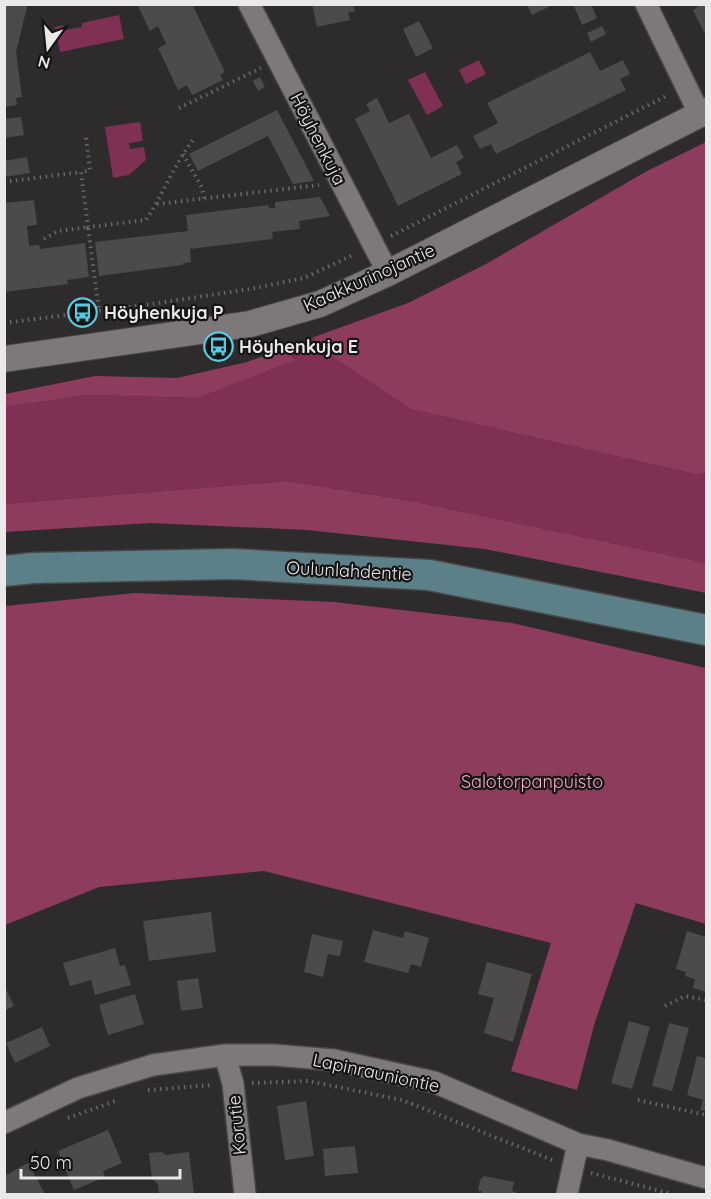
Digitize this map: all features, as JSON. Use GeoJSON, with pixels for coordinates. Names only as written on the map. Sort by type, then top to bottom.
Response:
{"type":"FeatureCollection","features":[{"type":"Feature","properties":{"kind":"main road","name":"Oulunlahdentie"},"geometry":{"type":"LineString","coordinates":[[4,571],[33,568],[233,564],[429,575],[700,629]]}},
{"type":"Feature","properties":{"kind":"street","name":"Höyhenkuja"},"geometry":{"type":"LineString","coordinates":[[249,4],[388,273]]}},
{"type":"Feature","properties":{"kind":"street"},"geometry":{"type":"LineString","coordinates":[[646,4],[703,112]]}},
{"type":"Feature","properties":{"kind":"street","name":"Kaakkurinojantie"},"geometry":{"type":"LineString","coordinates":[[4,359],[250,324],[320,304],[388,273],[703,112]]}},
{"type":"Feature","properties":{"kind":"street","name":"Korutie"},"geometry":{"type":"LineString","coordinates":[[225,1055],[233,1084],[245,1194]]}},
{"type":"Feature","properties":{"kind":"street","name":"Lapinrauniontie"},"geometry":{"type":"LineString","coordinates":[[4,1123],[78,1088],[153,1065],[225,1055],[274,1055],[334,1060],[434,1083],[578,1144],[608,1150],[706,1178]]}},
{"type":"Feature","properties":{"kind":"street"},"geometry":{"type":"LineString","coordinates":[[567,1194],[578,1144]]}},
{"type":"Feature","properties":{"kind":"path"},"geometry":{"type":"LineString","coordinates":[[179,108],[278,60]]}},
{"type":"Feature","properties":{"kind":"path"},"geometry":{"type":"LineString","coordinates":[[4,182],[90,170],[86,138]]}},
{"type":"Feature","properties":{"kind":"path"},"geometry":{"type":"LineString","coordinates":[[44,238],[58,231],[146,220],[157,204],[183,153],[193,140]]}},
{"type":"Feature","properties":{"kind":"path"},"geometry":{"type":"LineString","coordinates":[[183,153],[202,188],[204,198]]}},
{"type":"Feature","properties":{"kind":"path"},"geometry":{"type":"LineString","coordinates":[[81,172],[99,311]]}},
{"type":"Feature","properties":{"kind":"path"},"geometry":{"type":"LineString","coordinates":[[157,204],[261,190],[283,190],[340,181]]}},
{"type":"Feature","properties":{"kind":"path"},"geometry":{"type":"LineString","coordinates":[[665,1006],[685,996],[706,1000]]}},
{"type":"Feature","properties":{"kind":"path"},"geometry":{"type":"LineString","coordinates":[[144,1090],[308,1081],[402,1100],[573,1168],[672,1194]]}},
{"type":"Feature","properties":{"kind":"path"},"geometry":{"type":"LineString","coordinates":[[66,1119],[122,1098]]}},
{"type":"Feature","properties":{"kind":"path"},"geometry":{"type":"LineString","coordinates":[[638,1100],[706,1115]]}},
{"type":"Feature","properties":{"kind":"shaded area"},"geometry":{"type":"Polygon","coordinates":[[[119,15],[124,39],[60,52],[55,27],[63,25],[65,30],[82,27],[82,23],[119,15]]]}},
{"type":"Feature","properties":{"kind":"shaded area"},"geometry":{"type":"Polygon","coordinates":[[[479,60],[486,74],[466,84],[459,70],[479,60]]]}},
{"type":"Feature","properties":{"kind":"shaded area"},"geometry":{"type":"Polygon","coordinates":[[[425,72],[443,106],[427,115],[408,80],[425,72]]]}},
{"type":"Feature","properties":{"kind":"shaded area"},"geometry":{"type":"Polygon","coordinates":[[[140,122],[143,141],[129,143],[130,149],[144,147],[146,160],[129,175],[113,178],[105,127],[140,122]]]}},
{"type":"Feature","properties":{"kind":"shaded area"},"geometry":{"type":"Polygon","coordinates":[[[314,337],[318,347],[410,409],[699,475],[706,472],[706,563],[416,502],[288,481],[5,504],[4,407],[87,395],[198,398],[295,359],[287,348],[314,337]]]}},
{"type":"Feature","properties":{"kind":"green space"},"geometry":{"type":"Polygon","coordinates":[[[706,142],[706,472],[699,475],[410,409],[318,347],[314,337],[408,303],[486,264],[647,171],[706,142]]]}},
{"type":"Feature","properties":{"kind":"green space"},"geometry":{"type":"Polygon","coordinates":[[[287,348],[295,360],[198,398],[87,395],[5,407],[5,394],[95,376],[177,378],[247,362],[287,348]]]}},
{"type":"Feature","properties":{"kind":"green space"},"geometry":{"type":"Polygon","coordinates":[[[288,481],[416,502],[706,563],[706,593],[485,549],[307,530],[151,523],[5,532],[5,504],[288,481]]]}},
{"type":"Feature","properties":{"kind":"green space","name":"Salotorpanpuisto"},"geometry":{"type":"Polygon","coordinates":[[[135,593],[334,602],[512,623],[706,668],[706,924],[636,903],[595,1022],[577,1090],[511,1071],[551,943],[264,871],[99,887],[5,925],[5,606],[135,593]]]}},
{"type":"Feature","properties":{"kind":"building"},"geometry":{"type":"Polygon","coordinates":[[[4,4],[20,4],[27,7],[16,52],[22,97],[16,98],[17,105],[4,107],[4,4]]]}},
{"type":"Feature","properties":{"kind":"building"},"geometry":{"type":"Polygon","coordinates":[[[137,4],[192,4],[225,72],[220,75],[223,80],[192,95],[187,85],[178,90],[158,48],[166,44],[158,26],[150,31],[137,4]]]}},
{"type":"Feature","properties":{"kind":"building"},"geometry":{"type":"Polygon","coordinates":[[[312,4],[353,4],[355,12],[348,12],[350,20],[317,27],[312,4]]]}},
{"type":"Feature","properties":{"kind":"building"},"geometry":{"type":"Polygon","coordinates":[[[527,4],[555,4],[532,15],[527,4]]]}},
{"type":"Feature","properties":{"kind":"building"},"geometry":{"type":"Polygon","coordinates":[[[573,4],[591,4],[597,18],[582,25],[573,4]]]}},
{"type":"Feature","properties":{"kind":"building"},"geometry":{"type":"Polygon","coordinates":[[[696,4],[706,4],[705,34],[693,10],[697,8],[696,4]]]}},
{"type":"Feature","properties":{"kind":"building"},"geometry":{"type":"Polygon","coordinates":[[[419,21],[433,48],[416,57],[403,29],[419,21]]]}},
{"type":"Feature","properties":{"kind":"building"},"geometry":{"type":"Polygon","coordinates":[[[602,26],[606,34],[591,42],[587,33],[602,26]]]}},
{"type":"Feature","properties":{"kind":"building"},"geometry":{"type":"Polygon","coordinates":[[[590,52],[600,71],[623,60],[630,74],[620,79],[626,90],[496,154],[491,144],[480,149],[473,136],[498,123],[487,103],[590,52]]]}},
{"type":"Feature","properties":{"kind":"building"},"geometry":{"type":"Polygon","coordinates":[[[260,77],[265,87],[258,91],[253,81],[260,77]]]}},
{"type":"Feature","properties":{"kind":"building"},"geometry":{"type":"Polygon","coordinates":[[[377,98],[389,123],[409,114],[431,158],[457,145],[464,158],[456,162],[462,174],[398,206],[355,119],[370,111],[366,104],[377,98]]]}},
{"type":"Feature","properties":{"kind":"building"},"geometry":{"type":"Polygon","coordinates":[[[277,110],[314,181],[293,184],[268,136],[198,171],[189,154],[277,110]]]}},
{"type":"Feature","properties":{"kind":"building"},"geometry":{"type":"Polygon","coordinates":[[[21,117],[24,135],[4,138],[4,119],[21,117]]]}},
{"type":"Feature","properties":{"kind":"building"},"geometry":{"type":"Polygon","coordinates":[[[27,157],[30,173],[4,177],[4,161],[27,157]]]}},
{"type":"Feature","properties":{"kind":"building"},"geometry":{"type":"Polygon","coordinates":[[[320,197],[330,216],[299,221],[300,229],[272,232],[273,239],[190,249],[191,262],[183,263],[183,265],[99,276],[95,242],[188,231],[186,215],[268,205],[269,208],[275,208],[275,202],[320,197]]]}},
{"type":"Feature","properties":{"kind":"building"},"geometry":{"type":"Polygon","coordinates":[[[34,200],[37,225],[27,226],[29,246],[39,245],[40,249],[85,243],[89,277],[67,280],[68,284],[4,292],[4,203],[34,200]]]}},
{"type":"Feature","properties":{"kind":"building"},"geometry":{"type":"Polygon","coordinates":[[[211,912],[216,952],[149,961],[143,921],[211,912]]]}},
{"type":"Feature","properties":{"kind":"building"},"geometry":{"type":"Polygon","coordinates":[[[373,930],[403,938],[405,931],[429,938],[421,967],[411,964],[408,973],[364,962],[373,930]]]}},
{"type":"Feature","properties":{"kind":"building"},"geometry":{"type":"Polygon","coordinates":[[[687,931],[706,937],[706,992],[693,988],[695,979],[685,976],[686,972],[676,969],[687,931]]]}},
{"type":"Feature","properties":{"kind":"building"},"geometry":{"type":"Polygon","coordinates":[[[312,934],[343,941],[340,956],[328,954],[323,977],[304,972],[312,934]]]}},
{"type":"Feature","properties":{"kind":"building"},"geometry":{"type":"Polygon","coordinates":[[[115,948],[120,966],[125,965],[131,985],[95,995],[91,980],[70,986],[63,963],[115,948]]]}},
{"type":"Feature","properties":{"kind":"building"},"geometry":{"type":"Polygon","coordinates":[[[487,962],[532,974],[513,1042],[484,1033],[494,998],[478,994],[487,962]]]}},
{"type":"Feature","properties":{"kind":"building"},"geometry":{"type":"Polygon","coordinates":[[[198,978],[203,1008],[181,1011],[177,981],[198,978]]]}},
{"type":"Feature","properties":{"kind":"building"},"geometry":{"type":"Polygon","coordinates":[[[4,985],[14,1006],[4,1011],[4,985]]]}},
{"type":"Feature","properties":{"kind":"building"},"geometry":{"type":"Polygon","coordinates":[[[135,994],[144,1024],[108,1035],[99,1005],[135,994]]]}},
{"type":"Feature","properties":{"kind":"building"},"geometry":{"type":"Polygon","coordinates":[[[629,1021],[650,1027],[632,1089],[611,1083],[629,1021]]]}},
{"type":"Feature","properties":{"kind":"building"},"geometry":{"type":"Polygon","coordinates":[[[669,1023],[689,1028],[672,1091],[652,1086],[669,1023]]]}},
{"type":"Feature","properties":{"kind":"building"},"geometry":{"type":"Polygon","coordinates":[[[42,1027],[50,1046],[15,1063],[6,1043],[42,1027]]]}},
{"type":"Feature","properties":{"kind":"building"},"geometry":{"type":"Polygon","coordinates":[[[697,1056],[706,1058],[706,1111],[700,1110],[703,1100],[687,1095],[697,1056]]]}},
{"type":"Feature","properties":{"kind":"building"},"geometry":{"type":"Polygon","coordinates":[[[306,1101],[314,1156],[285,1160],[277,1106],[306,1101]]]}},
{"type":"Feature","properties":{"kind":"building"},"geometry":{"type":"Polygon","coordinates":[[[108,1130],[122,1163],[103,1171],[105,1177],[74,1190],[58,1151],[108,1130]]]}},
{"type":"Feature","properties":{"kind":"building"},"geometry":{"type":"Polygon","coordinates":[[[355,1146],[358,1173],[325,1176],[323,1149],[355,1146]]]}},
{"type":"Feature","properties":{"kind":"building"},"geometry":{"type":"Polygon","coordinates":[[[162,1152],[166,1155],[189,1152],[194,1194],[159,1194],[158,1184],[152,1179],[149,1153],[162,1152]]]}},
{"type":"Feature","properties":{"kind":"building"},"geometry":{"type":"Polygon","coordinates":[[[28,1163],[45,1194],[4,1194],[4,1176],[28,1163]]]}},
{"type":"Feature","properties":{"kind":"building"},"geometry":{"type":"Polygon","coordinates":[[[484,1176],[514,1182],[512,1191],[516,1192],[515,1194],[481,1194],[482,1191],[478,1191],[480,1180],[484,1176]]]}},
{"type":"Feature","properties":{"kind":"place","name":"Höyhenkuja P"},"geometry":{"type":"Point","coordinates":[83,313]}},
{"type":"Feature","properties":{"kind":"place","name":"Höyhenkuja E"},"geometry":{"type":"Point","coordinates":[218,347]}}]}
